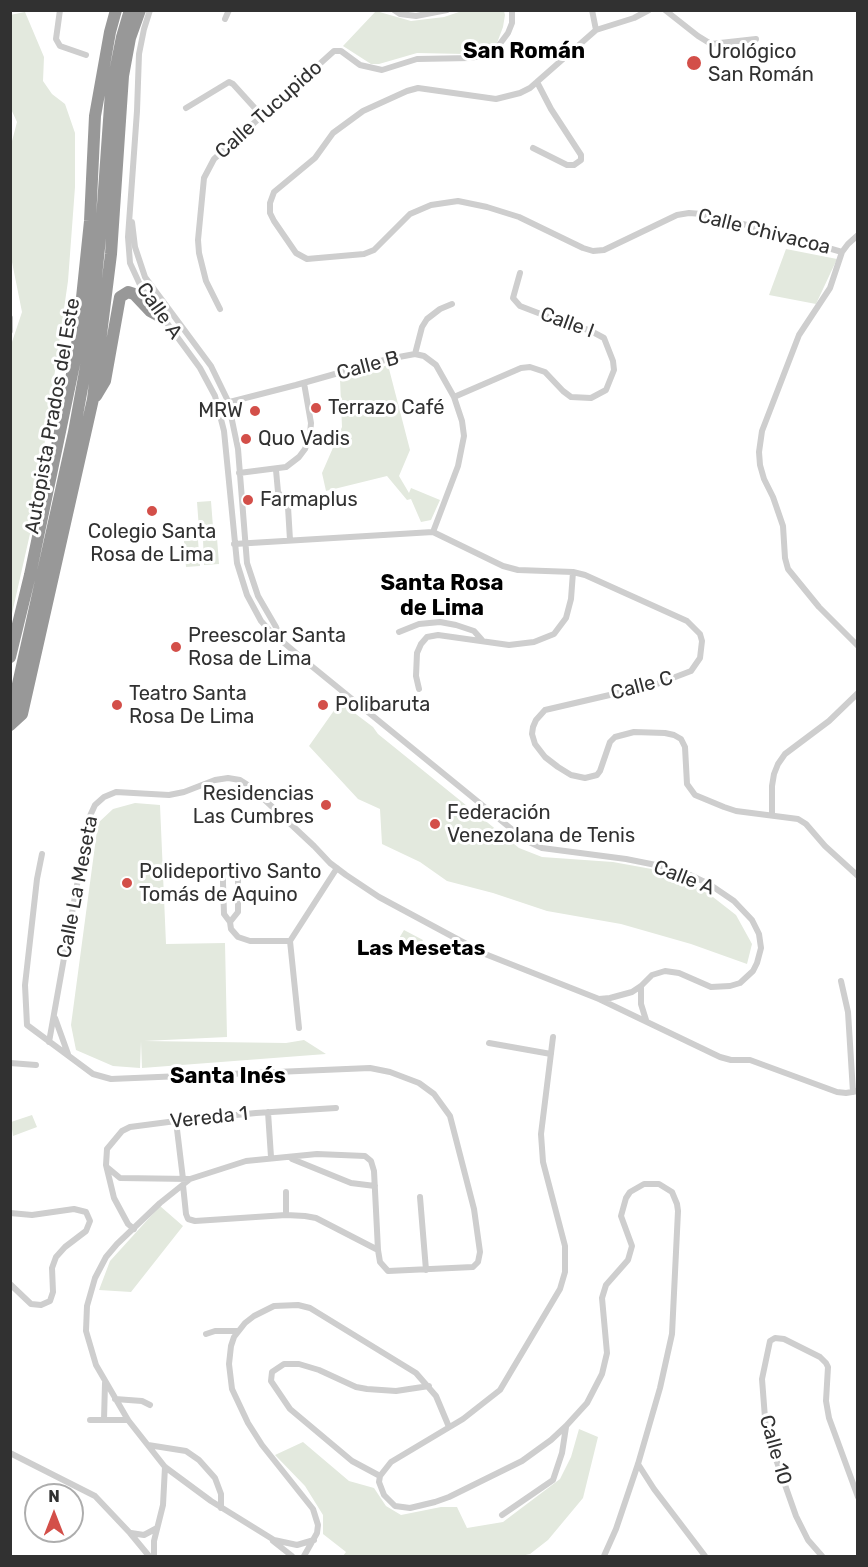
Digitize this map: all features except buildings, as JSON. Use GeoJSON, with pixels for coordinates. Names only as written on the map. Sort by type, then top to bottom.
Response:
{"type":"FeatureCollection","features":[{"type":"Feature","properties":{"kind":"highway","name":"Autopista Prados del Este"},"geometry":{"type":"LineString","coordinates":[[10,720],[67,431],[90,221],[95,116],[116,10]]}},
{"type":"Feature","properties":{"kind":"highway","name":"Autopista Prados del Este"},"geometry":{"type":"LineString","coordinates":[[10,657],[92,326],[111,93],[130,10]]}},
{"type":"Feature","properties":{"kind":"highway"},"geometry":{"type":"LineString","coordinates":[[10,725],[22,714],[32,677],[93,399],[111,254],[122,87],[130,38],[140,10]]}},
{"type":"Feature","properties":{"kind":"highway"},"geometry":{"type":"LineString","coordinates":[[93,399],[105,381],[120,297],[128,292],[134,294],[150,311],[161,317]]}},
{"type":"Feature","properties":{"kind":"street"},"geometry":{"type":"LineString","coordinates":[[60,10],[56,39],[60,46],[86,55]]}},
{"type":"Feature","properties":{"kind":"street"},"geometry":{"type":"LineString","coordinates":[[130,210],[139,54],[150,10]]}},
{"type":"Feature","properties":{"kind":"street"},"geometry":{"type":"LineString","coordinates":[[225,19],[229,10]]}},
{"type":"Feature","properties":{"kind":"street"},"geometry":{"type":"LineString","coordinates":[[394,10],[400,14],[416,16],[447,10]]}},
{"type":"Feature","properties":{"kind":"street","name":"Calle Tucupido"},"geometry":{"type":"LineString","coordinates":[[220,309],[206,281],[199,253],[204,178],[214,159],[334,51],[341,51],[360,65],[382,70],[417,59],[471,58],[496,49],[508,33],[512,23],[512,10]]}},
{"type":"Feature","properties":{"kind":"street"},"geometry":{"type":"LineString","coordinates":[[592,10],[596,30]]}},
{"type":"Feature","properties":{"kind":"street","name":"Calle Chivacoa"},"geometry":{"type":"LineString","coordinates":[[649,10],[634,18],[596,30],[537,82],[520,93],[496,99],[418,88],[363,111],[333,133],[315,158],[274,192],[270,203],[270,213],[274,221],[296,253],[307,259],[364,254],[374,250],[410,214],[430,204],[458,201],[488,207],[519,217],[593,251],[604,250],[677,215],[689,213],[755,227],[842,252]]}},
{"type":"Feature","properties":{"kind":"street"},"geometry":{"type":"LineString","coordinates":[[665,10],[711,44],[756,39]]}},
{"type":"Feature","properties":{"kind":"street"},"geometry":{"type":"LineString","coordinates":[[186,108],[229,82],[234,84],[262,116]]}},
{"type":"Feature","properties":{"kind":"street"},"geometry":{"type":"LineString","coordinates":[[533,148],[567,165],[574,165],[581,160],[577,148],[551,109],[537,82]]}},
{"type":"Feature","properties":{"kind":"street","name":"Calle A"},"geometry":{"type":"LineString","coordinates":[[130,210],[128,237],[130,263],[136,280],[200,368],[218,405],[224,431],[234,544],[239,574],[252,606],[270,631],[525,840],[542,848],[626,859],[680,872],[709,884],[726,895],[756,926],[761,940],[759,957],[753,971],[740,983],[711,987],[679,973],[665,970],[652,975],[641,986],[621,996],[599,999]]}},
{"type":"Feature","properties":{"kind":"street","name":"Calle A"},"geometry":{"type":"LineString","coordinates":[[130,210],[135,247],[145,277],[207,359],[228,401],[235,429],[247,563],[254,585],[282,641]]}},
{"type":"Feature","properties":{"kind":"street"},"geometry":{"type":"LineString","coordinates":[[858,235],[842,252],[830,288],[799,335],[762,430],[759,452],[764,479],[783,526],[788,569],[819,607],[858,646]]}},
{"type":"Feature","properties":{"kind":"street","name":"Calle I"},"geometry":{"type":"LineString","coordinates":[[454,397],[521,368],[530,367],[545,372],[571,397],[591,398],[606,390],[614,370],[614,361],[604,338],[598,333],[572,327],[520,306],[513,298],[520,273]]}},
{"type":"Feature","properties":{"kind":"street"},"geometry":{"type":"LineString","coordinates":[[415,354],[423,327],[428,319],[440,309],[452,304]]}},
{"type":"Feature","properties":{"kind":"street"},"geometry":{"type":"LineString","coordinates":[[10,318],[10,331]]}},
{"type":"Feature","properties":{"kind":"street","name":"Calle B"},"geometry":{"type":"LineString","coordinates":[[218,405],[387,359],[415,354],[424,356],[436,365],[454,397],[462,420],[462,451],[433,532]]}},
{"type":"Feature","properties":{"kind":"street"},"geometry":{"type":"LineString","coordinates":[[239,473],[276,470],[291,465],[305,448],[309,440],[311,415],[304,383]]}},
{"type":"Feature","properties":{"kind":"street"},"geometry":{"type":"LineString","coordinates":[[276,470],[278,492],[288,507],[290,540]]}},
{"type":"Feature","properties":{"kind":"street","name":"Calle C"},"geometry":{"type":"LineString","coordinates":[[234,544],[433,532],[503,566],[518,570],[573,572],[604,582],[687,621],[700,634],[702,650],[697,664],[682,675],[622,693],[545,710],[536,720],[532,734],[535,744],[544,757],[571,775],[592,777],[600,771],[610,742],[615,737],[634,732],[665,733],[681,739],[685,747],[687,784],[695,795],[724,807],[753,814],[772,815]]}},
{"type":"Feature","properties":{"kind":"street"},"geometry":{"type":"LineString","coordinates":[[419,689],[416,676],[417,653],[427,637],[438,635],[509,645],[522,644],[554,634],[566,618],[571,599],[573,572]]}},
{"type":"Feature","properties":{"kind":"street"},"geometry":{"type":"LineString","coordinates":[[399,632],[419,624],[440,622],[474,631],[482,640]]}},
{"type":"Feature","properties":{"kind":"street"},"geometry":{"type":"LineString","coordinates":[[858,693],[829,721],[785,754],[778,764],[772,786],[772,815],[798,819],[806,824],[825,846],[858,876]]}},
{"type":"Feature","properties":{"kind":"street","name":"Calle La Meseta"},"geometry":{"type":"LineString","coordinates":[[49,1042],[89,818],[95,805],[109,794],[116,792],[169,795],[228,778],[240,780],[259,794],[337,868],[379,897],[485,954],[599,999]]}},
{"type":"Feature","properties":{"kind":"street"},"geometry":{"type":"LineString","coordinates":[[42,854],[37,879],[24,997],[27,1025],[93,1074],[111,1079],[370,1068],[400,1075],[427,1087],[450,1116],[474,1209],[480,1252],[478,1262],[473,1267],[388,1271],[380,1262],[378,1250],[375,1186],[371,1161],[365,1156],[317,1154],[236,1163],[185,1181],[117,1244],[100,1267],[90,1292],[85,1319],[88,1344],[105,1382],[128,1420],[165,1467],[221,1508],[269,1537],[292,1557]]}},
{"type":"Feature","properties":{"kind":"street"},"geometry":{"type":"LineString","coordinates":[[231,922],[224,914],[223,874],[231,866],[238,873],[238,912],[231,922],[231,929],[238,937],[250,941],[290,941]]}},
{"type":"Feature","properties":{"kind":"street"},"geometry":{"type":"LineString","coordinates":[[299,1028],[290,941],[337,868]]}},
{"type":"Feature","properties":{"kind":"street"},"geometry":{"type":"LineString","coordinates":[[599,999],[720,1057],[731,1060],[750,1060],[837,1092],[855,1091],[848,1012],[842,981]]}},
{"type":"Feature","properties":{"kind":"street"},"geometry":{"type":"LineString","coordinates":[[641,986],[641,1004],[646,1021]]}},
{"type":"Feature","properties":{"kind":"street"},"geometry":{"type":"LineString","coordinates":[[54,1014],[58,1031],[68,1054]]}},
{"type":"Feature","properties":{"kind":"street"},"geometry":{"type":"LineString","coordinates":[[553,1037],[541,1134],[543,1162],[565,1246],[565,1272],[560,1289],[500,1390],[478,1409],[391,1462],[380,1476],[381,1489],[389,1502],[395,1506],[410,1508],[435,1503],[522,1461],[551,1440],[587,1403],[602,1374],[607,1353],[602,1298],[606,1285],[628,1260],[632,1246],[621,1216],[626,1198],[630,1192],[644,1184],[659,1184],[672,1192],[677,1204],[674,1318],[660,1388],[638,1464],[604,1557]]}},
{"type":"Feature","properties":{"kind":"street"},"geometry":{"type":"LineString","coordinates":[[489,1043],[551,1054]]}},
{"type":"Feature","properties":{"kind":"street"},"geometry":{"type":"LineString","coordinates":[[10,1063],[36,1065]]}},
{"type":"Feature","properties":{"kind":"street","name":"Vereda 1"},"geometry":{"type":"LineString","coordinates":[[106,1165],[107,1149],[122,1131],[130,1127],[268,1112],[336,1108]]}},
{"type":"Feature","properties":{"kind":"street"},"geometry":{"type":"LineString","coordinates":[[268,1112],[271,1158]]}},
{"type":"Feature","properties":{"kind":"street"},"geometry":{"type":"LineString","coordinates":[[176,1121],[188,1219],[195,1221],[305,1215],[316,1218],[378,1250]]}},
{"type":"Feature","properties":{"kind":"street"},"geometry":{"type":"LineString","coordinates":[[288,1157],[351,1183],[375,1186]]}},
{"type":"Feature","properties":{"kind":"street"},"geometry":{"type":"LineString","coordinates":[[106,1165],[120,1178],[185,1181]]}},
{"type":"Feature","properties":{"kind":"street"},"geometry":{"type":"LineString","coordinates":[[106,1165],[114,1198],[128,1224],[134,1229]]}},
{"type":"Feature","properties":{"kind":"street"},"geometry":{"type":"LineString","coordinates":[[286,1192],[286,1215]]}},
{"type":"Feature","properties":{"kind":"street"},"geometry":{"type":"LineString","coordinates":[[420,1197],[426,1270]]}},
{"type":"Feature","properties":{"kind":"street"},"geometry":{"type":"LineString","coordinates":[[10,1213],[32,1215],[74,1209],[86,1212],[90,1221],[86,1231],[56,1257],[52,1268],[53,1292],[50,1301],[41,1305],[31,1304],[10,1284]]}},
{"type":"Feature","properties":{"kind":"street"},"geometry":{"type":"LineString","coordinates":[[304,1557],[314,1540],[318,1525],[314,1509],[262,1445],[248,1423],[232,1389],[229,1356],[237,1331],[254,1316],[274,1306],[298,1305],[309,1308],[416,1373],[429,1386],[449,1427]]}},
{"type":"Feature","properties":{"kind":"street"},"geometry":{"type":"LineString","coordinates":[[207,1334],[215,1331],[237,1331]]}},
{"type":"Feature","properties":{"kind":"street","name":"Calle 10"},"geometry":{"type":"LineString","coordinates":[[822,1557],[808,1540],[795,1516],[766,1431],[762,1403],[762,1378],[771,1341],[775,1338],[784,1339],[820,1357],[826,1363],[828,1367],[826,1401],[829,1418],[858,1497]]}},
{"type":"Feature","properties":{"kind":"street"},"geometry":{"type":"LineString","coordinates":[[380,1476],[352,1461],[290,1409],[271,1381],[272,1372],[284,1364],[299,1364],[320,1370],[356,1387],[367,1389],[396,1391],[429,1386]]}},
{"type":"Feature","properties":{"kind":"street"},"geometry":{"type":"LineString","coordinates":[[104,1420],[105,1382]]}},
{"type":"Feature","properties":{"kind":"street"},"geometry":{"type":"LineString","coordinates":[[115,1399],[142,1401],[150,1405]]}},
{"type":"Feature","properties":{"kind":"street"},"geometry":{"type":"LineString","coordinates":[[90,1420],[128,1420]]}},
{"type":"Feature","properties":{"kind":"street"},"geometry":{"type":"LineString","coordinates":[[502,1515],[552,1480],[562,1453],[566,1426]]}},
{"type":"Feature","properties":{"kind":"street"},"geometry":{"type":"LineString","coordinates":[[148,1445],[186,1451],[198,1460],[214,1478],[220,1494],[221,1508]]}},
{"type":"Feature","properties":{"kind":"street"},"geometry":{"type":"LineString","coordinates":[[10,1453],[95,1496],[149,1557]]}},
{"type":"Feature","properties":{"kind":"street"},"geometry":{"type":"LineString","coordinates":[[638,1464],[705,1557]]}},
{"type":"Feature","properties":{"kind":"street"},"geometry":{"type":"LineString","coordinates":[[154,1557],[153,1546],[163,1505],[165,1467]]}},
{"type":"Feature","properties":{"kind":"street"},"geometry":{"type":"LineString","coordinates":[[130,1533],[144,1535],[158,1527]]}},
{"type":"Feature","properties":{"kind":"street"},"geometry":{"type":"LineString","coordinates":[[269,1537],[292,1545],[314,1540]]}},
{"type":"Feature","properties":{"kind":"shaded area"},"geometry":{"type":"Polygon","coordinates":[[[376,11],[411,21],[444,17],[462,11],[504,11],[505,15],[497,43],[481,50],[464,54],[417,53],[379,64],[371,64],[343,46],[376,11]]]}},
{"type":"Feature","properties":{"kind":"shaded area"},"geometry":{"type":"Polygon","coordinates":[[[25,12],[44,57],[43,81],[52,94],[65,104],[75,133],[75,187],[68,281],[34,516],[11,618],[10,348],[22,312],[10,252],[11,145],[17,122],[11,109],[10,15],[25,12]]]}},
{"type":"Feature","properties":{"kind":"shaded area"},"geometry":{"type":"Polygon","coordinates":[[[786,249],[837,259],[816,304],[769,295],[786,249]]]}},
{"type":"Feature","properties":{"kind":"shaded area"},"geometry":{"type":"Polygon","coordinates":[[[388,365],[410,450],[399,476],[409,493],[411,488],[440,500],[431,520],[421,522],[411,499],[407,500],[387,476],[326,491],[322,473],[342,427],[340,379],[388,365]]]}},
{"type":"Feature","properties":{"kind":"shaded area"},"geometry":{"type":"Polygon","coordinates":[[[211,501],[213,527],[199,529],[197,502],[211,501]]]}},
{"type":"Feature","properties":{"kind":"shaded area"},"geometry":{"type":"Polygon","coordinates":[[[217,538],[219,564],[204,565],[203,539],[217,538]]]}},
{"type":"Feature","properties":{"kind":"shaded area"},"geometry":{"type":"Polygon","coordinates":[[[198,540],[200,566],[186,567],[184,541],[198,540]]]}},
{"type":"Feature","properties":{"kind":"shaded area","name":"Federación Venezolana de Tenis"},"geometry":{"type":"Polygon","coordinates":[[[340,702],[519,848],[542,857],[613,862],[657,870],[704,890],[736,915],[752,944],[747,964],[691,944],[621,924],[547,911],[447,881],[420,862],[382,844],[380,809],[358,799],[309,746],[340,702]]]}},
{"type":"Feature","properties":{"kind":"shaded area","name":"Polideportivo Santo Tomás de Aquino"},"geometry":{"type":"Polygon","coordinates":[[[135,803],[160,805],[166,944],[225,943],[227,1037],[144,1041],[286,1043],[304,1040],[326,1054],[142,1068],[141,1041],[140,1068],[113,1066],[76,1050],[71,1025],[98,823],[113,809],[135,803]]]}},
{"type":"Feature","properties":{"kind":"shaded area"},"geometry":{"type":"Polygon","coordinates":[[[404,930],[423,940],[417,951],[398,940],[404,930]]]}},
{"type":"Feature","properties":{"kind":"shaded area"},"geometry":{"type":"Polygon","coordinates":[[[32,1115],[37,1127],[13,1136],[11,1122],[32,1115]]]}},
{"type":"Feature","properties":{"kind":"shaded area"},"geometry":{"type":"Polygon","coordinates":[[[160,1206],[183,1226],[131,1292],[99,1290],[110,1261],[160,1206]]]}},
{"type":"Feature","properties":{"kind":"shaded area"},"geometry":{"type":"Polygon","coordinates":[[[579,1429],[598,1437],[583,1498],[548,1540],[530,1554],[521,1556],[343,1556],[346,1552],[323,1534],[323,1515],[305,1486],[275,1455],[303,1442],[349,1481],[374,1488],[386,1506],[401,1515],[441,1507],[457,1507],[467,1528],[503,1522],[560,1479],[571,1457],[579,1429]]]}},
{"type":"Feature","properties":{"kind":"place","name":"Urológico San Román"},"geometry":{"type":"Point","coordinates":[694,63]}},
{"type":"Feature","properties":{"kind":"place","name":"Terrazo Café"},"geometry":{"type":"Point","coordinates":[316,408]}},
{"type":"Feature","properties":{"kind":"place","name":"MRW"},"geometry":{"type":"Point","coordinates":[255,411]}},
{"type":"Feature","properties":{"kind":"place","name":"Quo Vadis"},"geometry":{"type":"Point","coordinates":[246,439]}},
{"type":"Feature","properties":{"kind":"place","name":"Farmaplus"},"geometry":{"type":"Point","coordinates":[248,500]}},
{"type":"Feature","properties":{"kind":"place","name":"Colegio Santa Rosa de Lima"},"geometry":{"type":"Point","coordinates":[152,511]}},
{"type":"Feature","properties":{"kind":"place","name":"Preescolar Santa Rosa de Lima"},"geometry":{"type":"Point","coordinates":[176,647]}},
{"type":"Feature","properties":{"kind":"place","name":"Teatro Santa Rosa De Lima"},"geometry":{"type":"Point","coordinates":[117,705]}},
{"type":"Feature","properties":{"kind":"place","name":"Polibaruta"},"geometry":{"type":"Point","coordinates":[323,705]}},
{"type":"Feature","properties":{"kind":"place","name":"Residencias Las Cumbres"},"geometry":{"type":"Point","coordinates":[326,805]}},
{"type":"Feature","properties":{"kind":"place","name":"Federación Venezolana de Tenis"},"geometry":{"type":"Point","coordinates":[435,824]}},
{"type":"Feature","properties":{"kind":"place","name":"Polideportivo Santo Tomás de Aquino"},"geometry":{"type":"Point","coordinates":[127,883]}},
{"type":"Feature","properties":{"kind":"district","name":"San Román"},"geometry":{"type":"Point","coordinates":[524,52]}},
{"type":"Feature","properties":{"kind":"district","name":"Santa Rosa de Lima"},"geometry":{"type":"Point","coordinates":[442,596]}},
{"type":"Feature","properties":{"kind":"district","name":"Las Mesetas"},"geometry":{"type":"Point","coordinates":[421,949]}},
{"type":"Feature","properties":{"kind":"district","name":"Santa Inés"},"geometry":{"type":"Point","coordinates":[228,1077]}}]}
